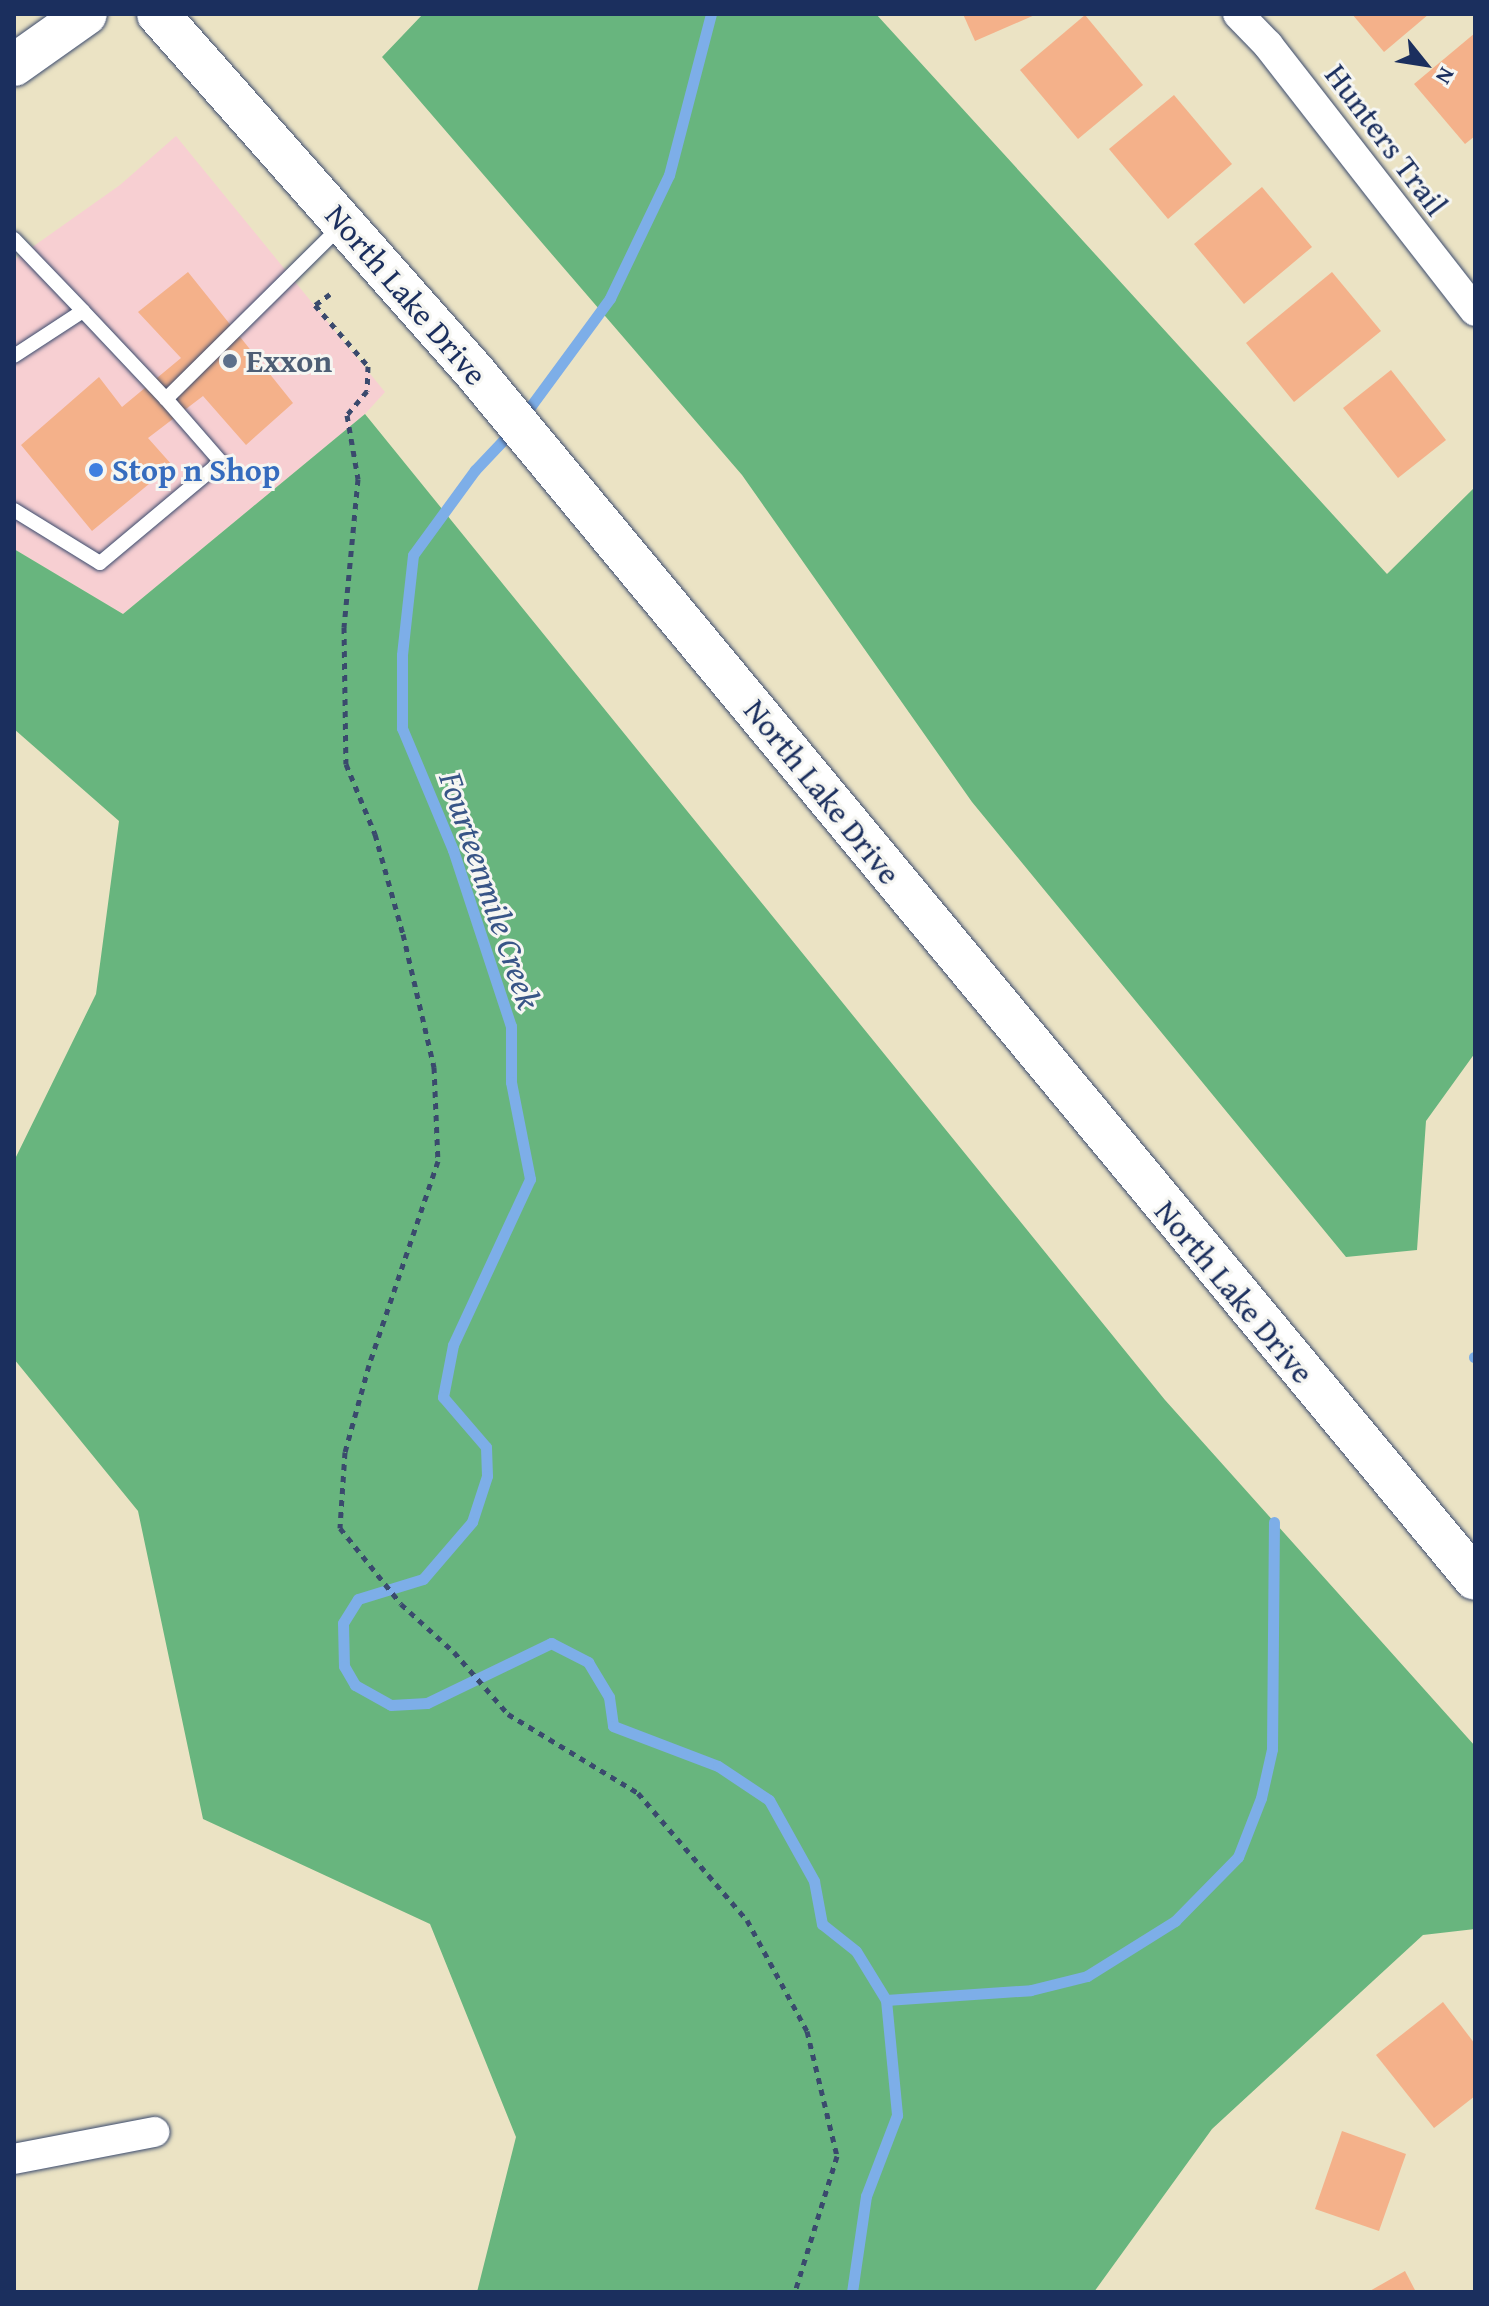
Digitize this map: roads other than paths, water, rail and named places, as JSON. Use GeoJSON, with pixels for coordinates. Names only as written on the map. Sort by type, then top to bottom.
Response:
{"type":"FeatureCollection","features":[{"type":"Feature","properties":{"kind":"main road"},"geometry":{"type":"LineString","coordinates":[[14,65],[86,14]]}},
{"type":"Feature","properties":{"kind":"main road","name":"North Lake Drive"},"geometry":{"type":"LineString","coordinates":[[158,14],[478,376],[580,497],[1265,1331],[1475,1579]]}},
{"type":"Feature","properties":{"kind":"street","name":"Hunters Trail"},"geometry":{"type":"LineString","coordinates":[[1238,14],[1278,56],[1475,311]]}},
{"type":"Feature","properties":{"kind":"street"},"geometry":{"type":"LineString","coordinates":[[14,2159],[154,2132]]}},
{"type":"Feature","properties":{"kind":"lane"},"geometry":{"type":"LineString","coordinates":[[166,399],[344,224]]}},
{"type":"Feature","properties":{"kind":"lane"},"geometry":{"type":"LineString","coordinates":[[14,239],[166,399],[221,462],[100,563],[14,510]]}},
{"type":"Feature","properties":{"kind":"lane"},"geometry":{"type":"LineString","coordinates":[[14,356],[83,311]]}},
{"type":"Feature","properties":{"kind":"waterway","name":"Fourteenmile Creek"},"geometry":{"type":"LineString","coordinates":[[522,418],[610,298],[669,175],[711,14]]}},
{"type":"Feature","properties":{"kind":"waterway","name":"Fourteenmile Creek"},"geometry":{"type":"LineString","coordinates":[[512,431],[475,470],[413,555],[402,655],[402,728],[453,850],[511,1026],[511,1082],[530,1179],[453,1345],[443,1397],[486,1447],[487,1476],[472,1522],[423,1579],[358,1599],[343,1623],[344,1666],[355,1685],[391,1705],[427,1703],[551,1643],[588,1662],[609,1697],[613,1726],[718,1766],[769,1800],[814,1881],[822,1924],[856,1951],[886,2000],[897,2115],[866,2196],[852,2292]]}},
{"type":"Feature","properties":{"kind":"waterway"},"geometry":{"type":"LineString","coordinates":[[886,2000],[1031,1990],[1087,1976],[1175,1921],[1238,1857],[1261,1798],[1272,1749],[1274,1522]]}},
{"type":"Feature","properties":{"kind":"place","name":"Exxon"},"geometry":{"type":"Point","coordinates":[230,361]}},
{"type":"Feature","properties":{"kind":"place","name":"Stop n Shop"},"geometry":{"type":"Point","coordinates":[96,470]}}]}
